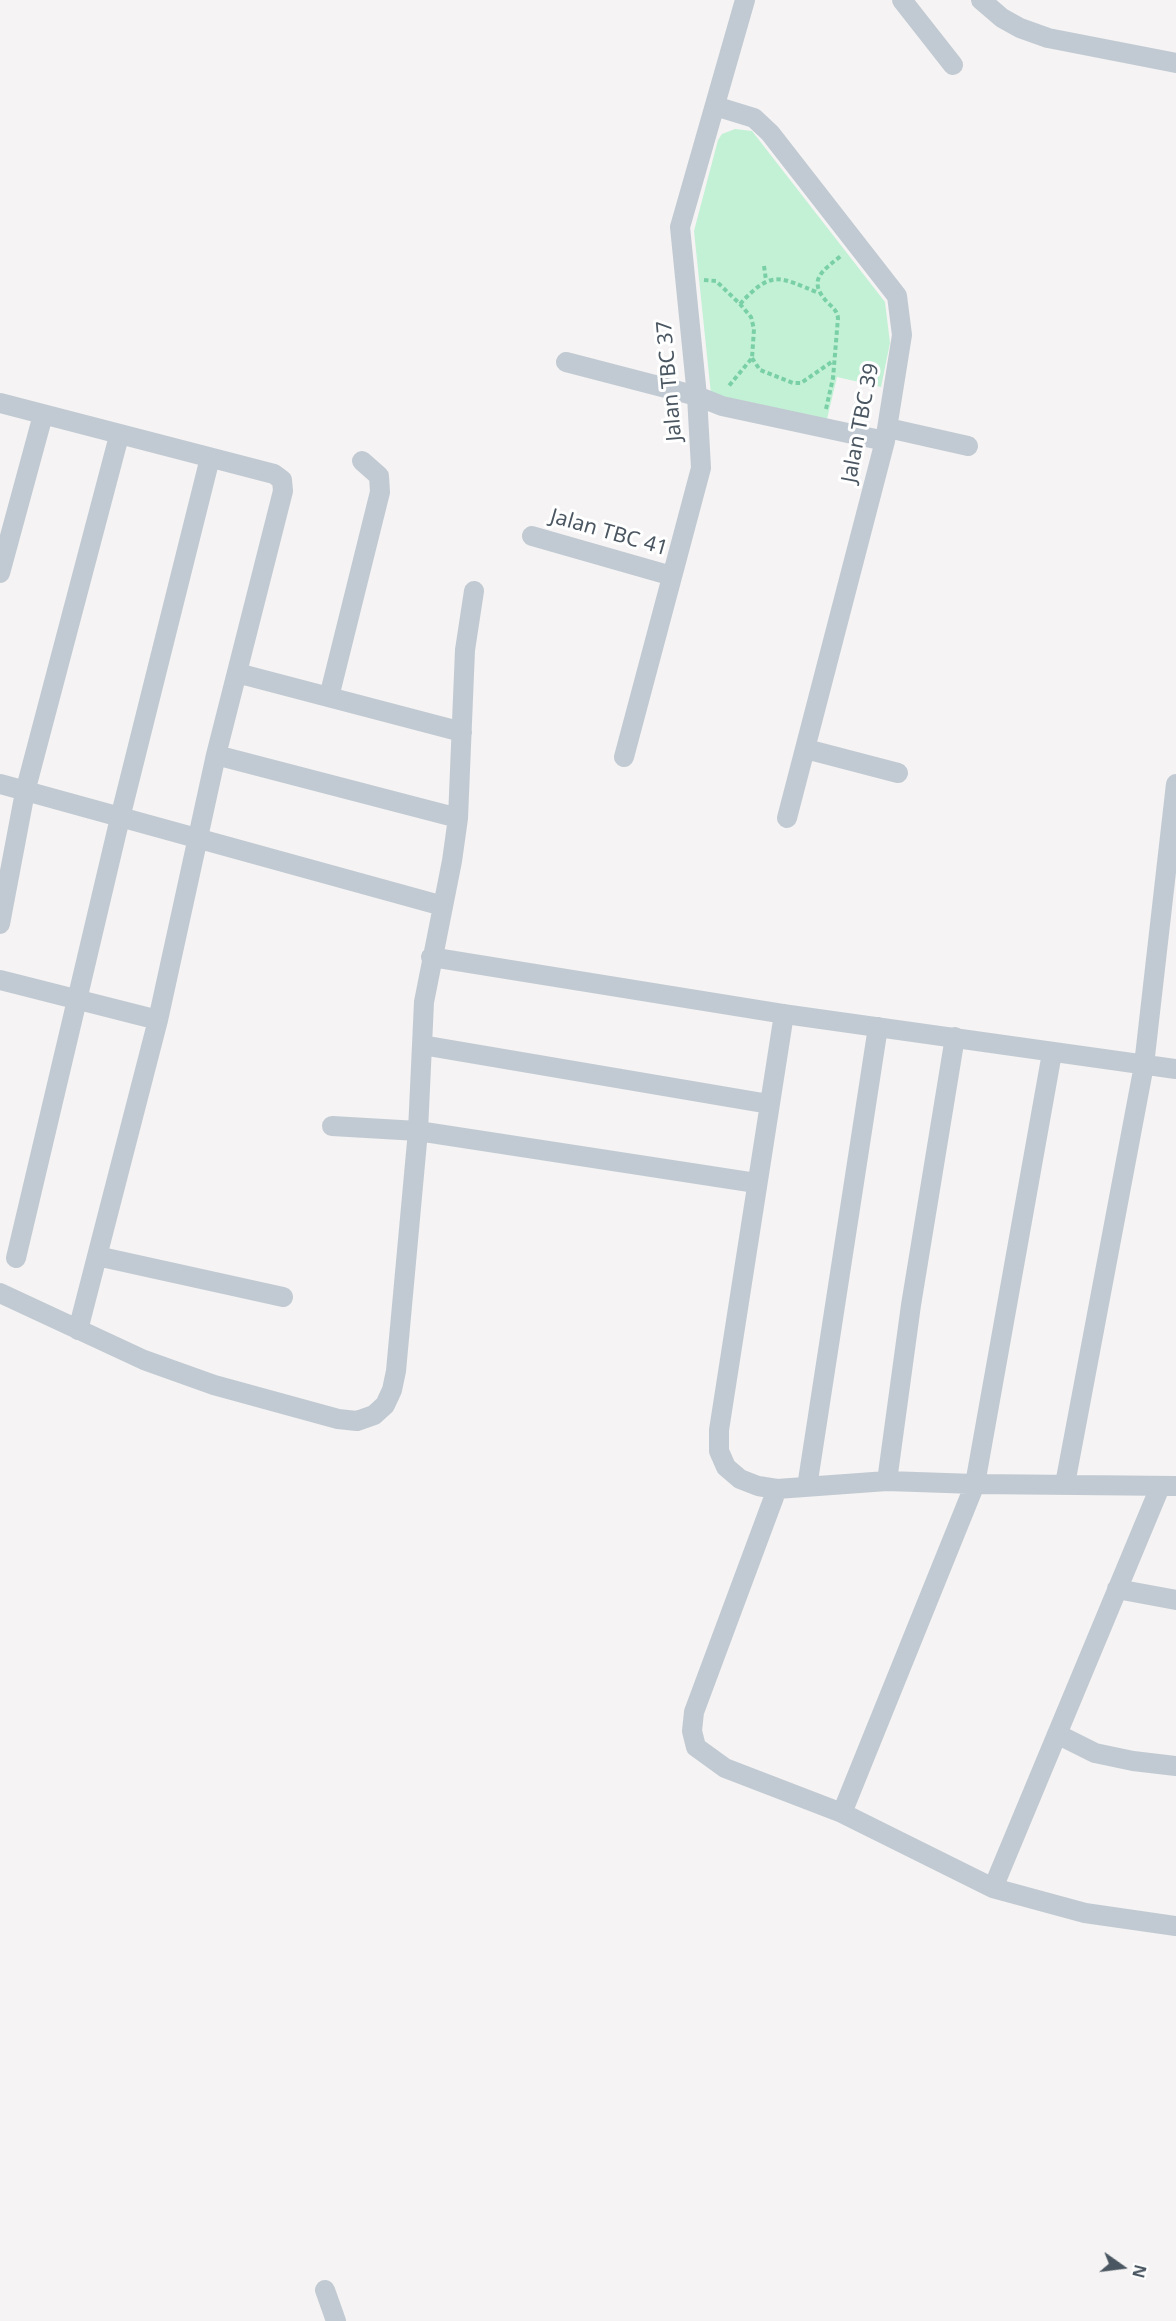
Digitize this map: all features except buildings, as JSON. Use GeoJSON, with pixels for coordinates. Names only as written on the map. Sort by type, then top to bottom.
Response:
{"type":"FeatureCollection","features":[{"type":"Feature","properties":{"kind":"street","name":"Jalan TBC 37"},"geometry":{"type":"LineString","coordinates":[[624,757],[701,468],[697,396],[680,227],[745,0]]}},
{"type":"Feature","properties":{"kind":"street"},"geometry":{"type":"LineString","coordinates":[[902,0],[953,65]]}},
{"type":"Feature","properties":{"kind":"street"},"geometry":{"type":"LineString","coordinates":[[981,0],[1011,23],[1048,38],[1176,63]]}},
{"type":"Feature","properties":{"kind":"street","name":"Jalan TBC 39"},"geometry":{"type":"LineString","coordinates":[[715,106],[754,118],[770,133],[897,296],[902,335],[887,435],[787,818]]}},
{"type":"Feature","properties":{"kind":"street"},"geometry":{"type":"LineString","coordinates":[[566,362],[697,396],[722,406],[821,427],[968,446]]}},
{"type":"Feature","properties":{"kind":"street"},"geometry":{"type":"LineString","coordinates":[[0,404],[274,474],[282,480],[283,491],[216,755],[158,1020],[78,1330]]}},
{"type":"Feature","properties":{"kind":"street"},"geometry":{"type":"LineString","coordinates":[[0,573],[43,415]]}},
{"type":"Feature","properties":{"kind":"street"},"geometry":{"type":"LineString","coordinates":[[0,924],[25,792],[119,436]]}},
{"type":"Feature","properties":{"kind":"street"},"geometry":{"type":"LineString","coordinates":[[16,1258],[120,818],[210,458]]}},
{"type":"Feature","properties":{"kind":"street"},"geometry":{"type":"LineString","coordinates":[[329,697],[380,492],[379,476],[362,461]]}},
{"type":"Feature","properties":{"kind":"street","name":"Jalan TBC 41"},"geometry":{"type":"LineString","coordinates":[[532,536],[672,576]]}},
{"type":"Feature","properties":{"kind":"street"},"geometry":{"type":"LineString","coordinates":[[0,1293],[144,1360],[214,1385],[338,1419],[357,1421],[375,1415],[384,1405],[392,1390],[396,1371],[418,1131],[424,1002],[458,818],[465,650],[474,591]]}},
{"type":"Feature","properties":{"kind":"street"},"geometry":{"type":"LineString","coordinates":[[237,673],[462,732]]}},
{"type":"Feature","properties":{"kind":"street"},"geometry":{"type":"LineString","coordinates":[[806,749],[898,773]]}},
{"type":"Feature","properties":{"kind":"street"},"geometry":{"type":"LineString","coordinates":[[216,755],[458,818]]}},
{"type":"Feature","properties":{"kind":"street"},"geometry":{"type":"LineString","coordinates":[[0,784],[443,906]]}},
{"type":"Feature","properties":{"kind":"street"},"geometry":{"type":"LineString","coordinates":[[1065,1484],[1144,1065],[1176,784]]}},
{"type":"Feature","properties":{"kind":"street"},"geometry":{"type":"LineString","coordinates":[[431,957],[784,1014],[1176,1070]]}},
{"type":"Feature","properties":{"kind":"street"},"geometry":{"type":"LineString","coordinates":[[0,980],[158,1020]]}},
{"type":"Feature","properties":{"kind":"street"},"geometry":{"type":"LineString","coordinates":[[784,1014],[719,1430],[719,1451],[726,1467],[740,1479],[758,1486],[777,1489],[887,1481],[1168,1487],[1117,1589],[993,1888]]}},
{"type":"Feature","properties":{"kind":"street"},"geometry":{"type":"LineString","coordinates":[[807,1487],[878,1027]]}},
{"type":"Feature","properties":{"kind":"street"},"geometry":{"type":"LineString","coordinates":[[887,1481],[911,1305],[956,1037]]}},
{"type":"Feature","properties":{"kind":"street"},"geometry":{"type":"LineString","coordinates":[[422,1045],[770,1104]]}},
{"type":"Feature","properties":{"kind":"street"},"geometry":{"type":"LineString","coordinates":[[842,1813],[975,1484],[1052,1053]]}},
{"type":"Feature","properties":{"kind":"street"},"geometry":{"type":"LineString","coordinates":[[332,1126],[418,1131],[756,1183]]}},
{"type":"Feature","properties":{"kind":"street"},"geometry":{"type":"LineString","coordinates":[[98,1256],[283,1297]]}},
{"type":"Feature","properties":{"kind":"street"},"geometry":{"type":"LineString","coordinates":[[777,1489],[694,1712],[692,1731],[696,1747],[725,1768],[842,1813],[993,1888],[1085,1913],[1176,1926]]}},
{"type":"Feature","properties":{"kind":"street"},"geometry":{"type":"LineString","coordinates":[[1117,1589],[1176,1600]]}},
{"type":"Feature","properties":{"kind":"street"},"geometry":{"type":"LineString","coordinates":[[1057,1734],[1095,1753],[1133,1761],[1176,1766]]}},
{"type":"Feature","properties":{"kind":"street"},"geometry":{"type":"LineString","coordinates":[[325,2290],[336,2321]]}},
{"type":"Feature","properties":{"kind":"path"},"geometry":{"type":"LineString","coordinates":[[821,427],[833,378],[837,314],[820,294],[817,282],[822,272],[857,243]]}},
{"type":"Feature","properties":{"kind":"path"},"geometry":{"type":"LineString","coordinates":[[764,266],[766,280]]}},
{"type":"Feature","properties":{"kind":"path"},"geometry":{"type":"LineString","coordinates":[[740,304],[766,280],[780,279],[820,294]]}},
{"type":"Feature","properties":{"kind":"path"},"geometry":{"type":"LineString","coordinates":[[686,282],[716,281],[751,316],[754,329],[752,358],[728,387],[722,406]]}},
{"type":"Feature","properties":{"kind":"path"},"geometry":{"type":"LineString","coordinates":[[752,358],[760,370],[793,383],[801,383],[834,361]]}},
{"type":"Feature","properties":{"kind":"green space"},"geometry":{"type":"Polygon","coordinates":[[[735,129],[752,131],[885,302],[890,343],[881,387],[837,377],[827,419],[711,394],[694,231],[718,140],[722,134],[735,129]]]}}]}
